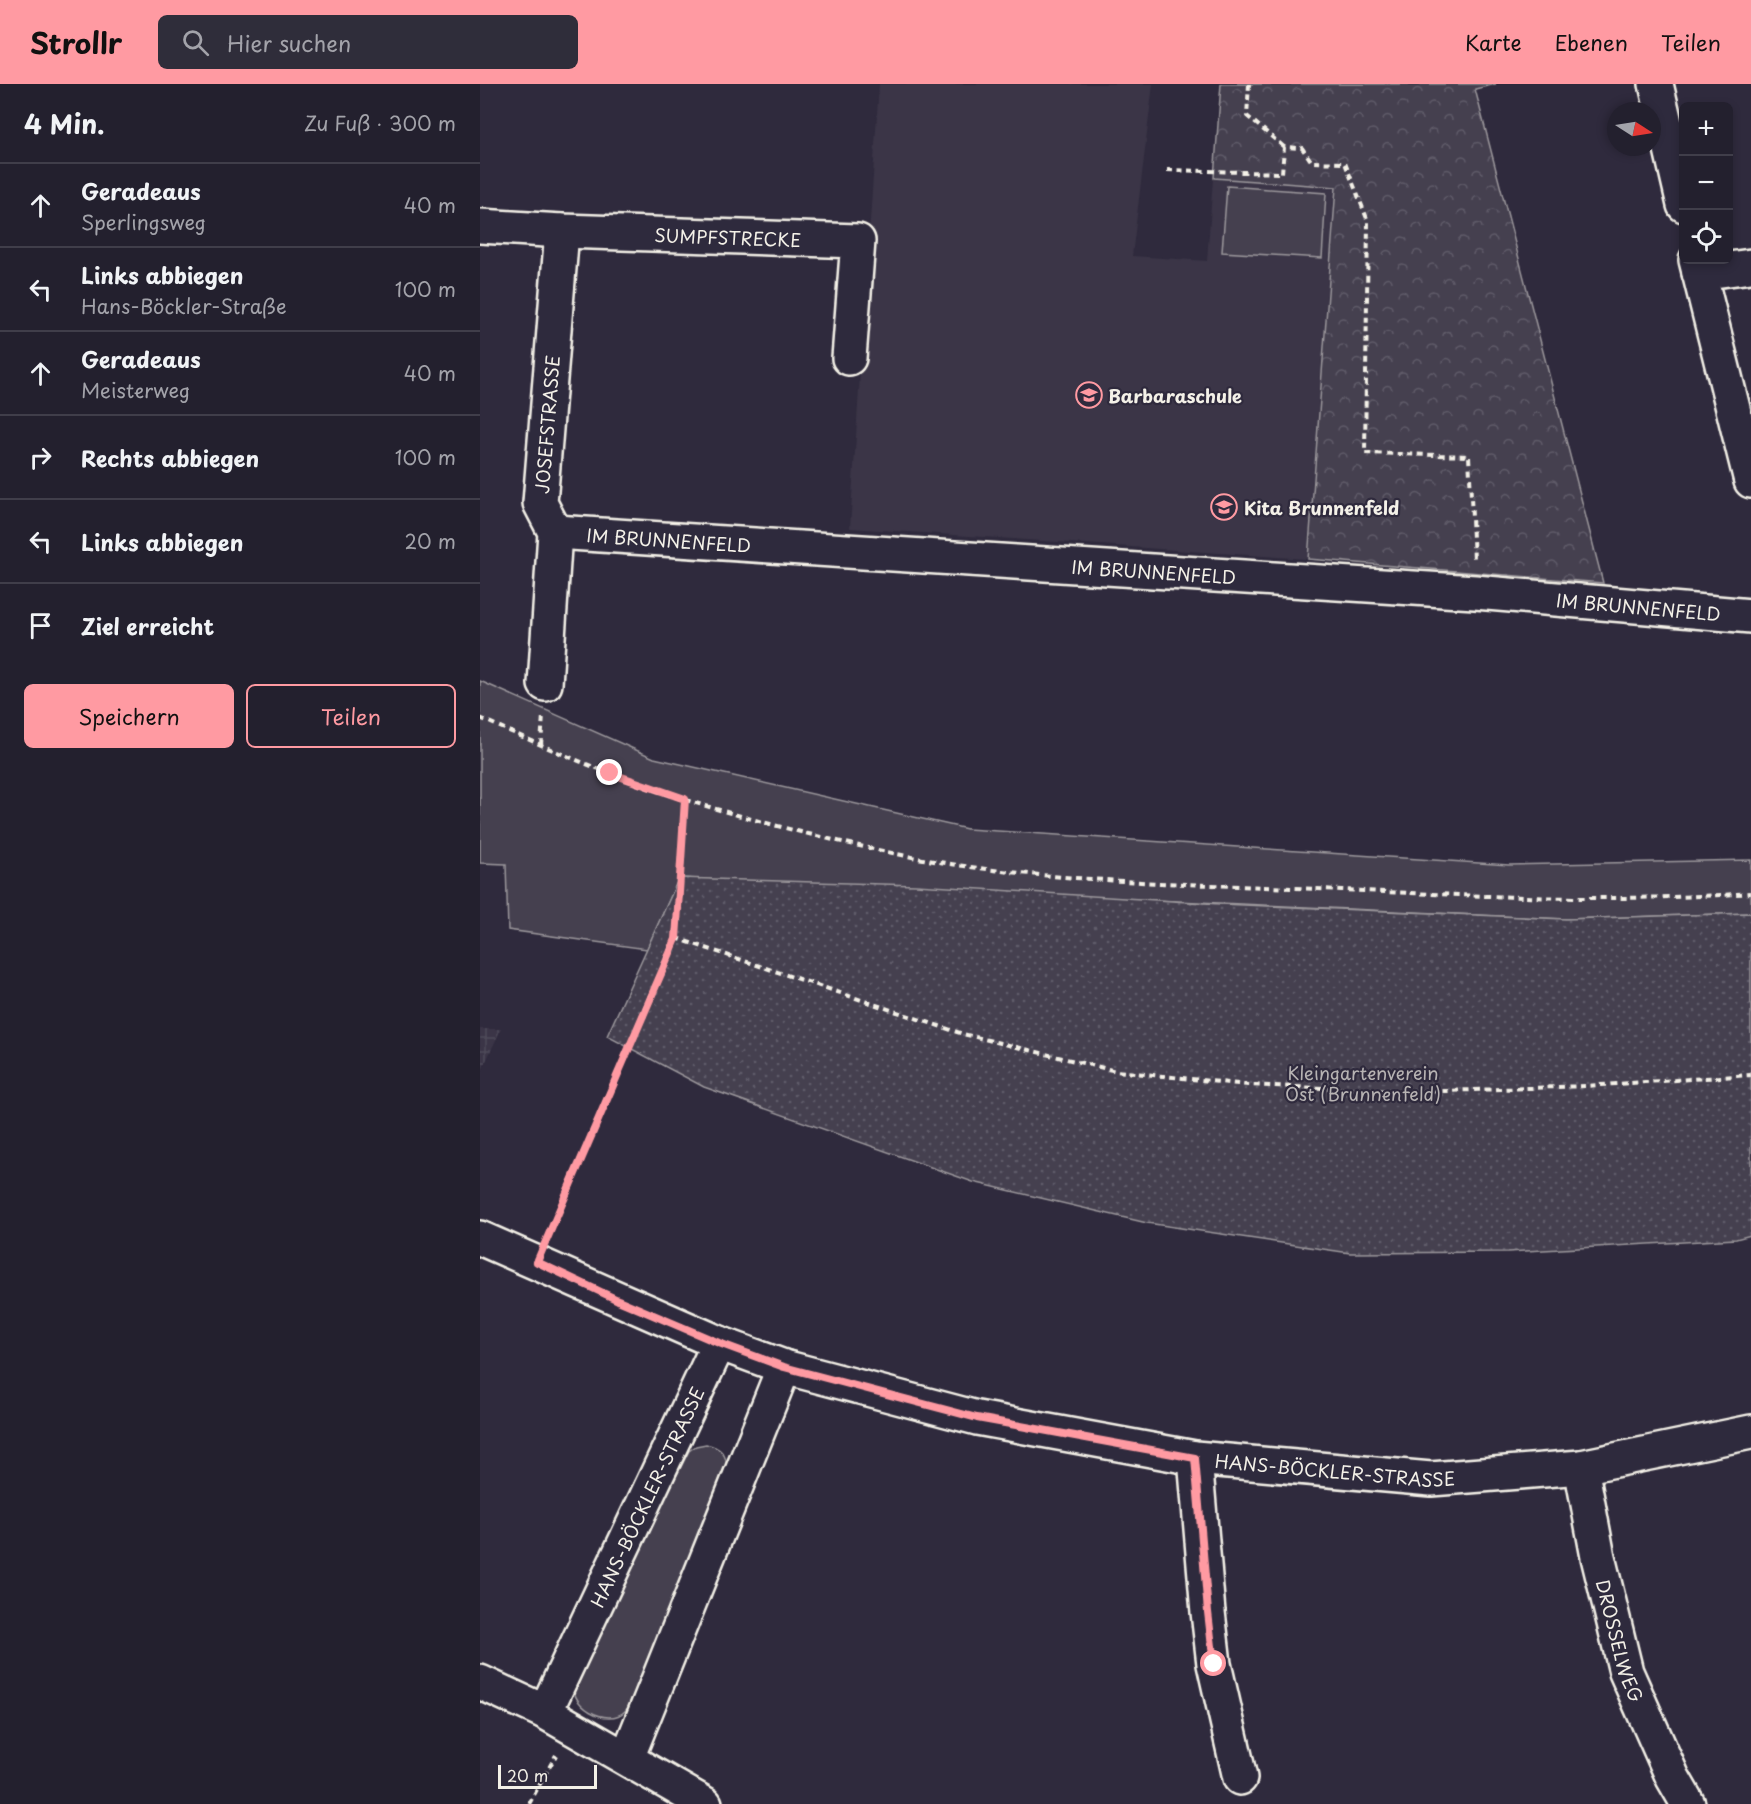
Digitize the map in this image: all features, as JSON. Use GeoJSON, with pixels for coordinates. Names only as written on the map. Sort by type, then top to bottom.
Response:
{"type":"FeatureCollection","features":[{"type":"Feature","properties":{"kind":"street"},"geometry":{"type":"LineString","coordinates":[[1656,84],[1679,187]]}},
{"type":"Feature","properties":{"kind":"street","name":"SUMPFSTRECKE"},"geometry":{"type":"LineString","coordinates":[[480,226],[858,241],[849,358]]}},
{"type":"Feature","properties":{"kind":"street","name":"JOSEFSTRASSE"},"geometry":{"type":"LineString","coordinates":[[555,532],[540,503],[562,231]]}},
{"type":"Feature","properties":{"kind":"street"},"geometry":{"type":"LineString","coordinates":[[1751,266],[1698,266],[1751,482]]}},
{"type":"Feature","properties":{"kind":"street"},"geometry":{"type":"LineString","coordinates":[[545,684],[555,532]]}},
{"type":"Feature","properties":{"kind":"street","name":"IM BRUNNENFELD"},"geometry":{"type":"LineString","coordinates":[[555,532],[1475,592],[1751,616]]}},
{"type":"Feature","properties":{"kind":"street"},"geometry":{"type":"LineString","coordinates":[[480,1238],[719,1343]]}},
{"type":"Feature","properties":{"kind":"street","name":"HANS-BÖCKLER-STRASSE"},"geometry":{"type":"LineString","coordinates":[[559,1720],[719,1343],[784,1367],[977,1418],[1195,1458],[1431,1479],[1581,1467],[1751,1432]]}},
{"type":"Feature","properties":{"kind":"street"},"geometry":{"type":"LineString","coordinates":[[627,1758],[784,1367]]}},
{"type":"Feature","properties":{"kind":"street"},"geometry":{"type":"LineString","coordinates":[[1195,1458],[1214,1664],[1240,1778]]}},
{"type":"Feature","properties":{"kind":"street","name":"DROSSELWEG"},"geometry":{"type":"LineString","coordinates":[[1581,1467],[1598,1557],[1626,1672],[1673,1778],[1688,1804]]}},
{"type":"Feature","properties":{"kind":"street"},"geometry":{"type":"LineString","coordinates":[[480,1682],[559,1720],[705,1804]]}},
{"type":"Feature","properties":{"kind":"path"},"geometry":{"type":"LineString","coordinates":[[1249,84],[1247,116],[1284,147],[1302,148],[1312,162],[1345,163],[1368,221],[1365,453],[1468,456],[1475,592]]}},
{"type":"Feature","properties":{"kind":"path"},"geometry":{"type":"LineString","coordinates":[[1167,170],[1282,173],[1284,147]]}},
{"type":"Feature","properties":{"kind":"path"},"geometry":{"type":"LineString","coordinates":[[480,718],[601,769],[685,799],[784,827],[952,864],[1076,877],[1503,897],[1696,897],[1751,893]]}},
{"type":"Feature","properties":{"kind":"path"},"geometry":{"type":"LineString","coordinates":[[537,1262],[676,939],[685,799]]}},
{"type":"Feature","properties":{"kind":"path"},"geometry":{"type":"LineString","coordinates":[[676,939],[963,1034],[1116,1071],[1248,1086],[1417,1092],[1586,1086],[1751,1076]]}},
{"type":"Feature","properties":{"kind":"path"},"geometry":{"type":"LineString","coordinates":[[529,1804],[559,1720]]}},
{"type":"Feature","properties":{"kind":"shaded area","name":"Barbaraschule"},"geometry":{"type":"Polygon","coordinates":[[[879,84],[1153,84],[1132,256],[1207,261],[1213,179],[1335,187],[1307,559],[850,528],[879,84]]]}},
{"type":"Feature","properties":{"kind":"shaded area"},"geometry":{"type":"Polygon","coordinates":[[[480,1029],[501,1029],[480,1074],[480,1029]]]}},
{"type":"Feature","properties":{"kind":"green space"},"geometry":{"type":"Polygon","coordinates":[[[1221,84],[1496,84],[1475,89],[1603,583],[1308,559],[1336,187],[1214,178],[1221,84]]]}},
{"type":"Feature","properties":{"kind":"green space"},"geometry":{"type":"Polygon","coordinates":[[[1227,186],[1326,193],[1322,258],[1222,252],[1227,186]]]}},
{"type":"Feature","properties":{"kind":"green space"},"geometry":{"type":"Polygon","coordinates":[[[480,681],[654,758],[967,829],[1509,865],[1751,860],[1751,913],[1566,919],[679,878],[647,949],[508,930],[506,864],[480,863],[480,681]]]}},
{"type":"Feature","properties":{"kind":"green space","name":"Kleingartenverein Ost (Brunnenfeld)"},"geometry":{"type":"Polygon","coordinates":[[[679,878],[916,885],[1220,904],[1566,919],[1751,913],[1751,1235],[1736,1239],[1508,1252],[1350,1253],[1147,1223],[973,1182],[704,1087],[607,1036],[679,878]]]}},
{"type":"Feature","properties":{"kind":"green space"},"geometry":{"type":"Polygon","coordinates":[[[706,1444],[722,1452],[726,1459],[727,1469],[632,1701],[618,1716],[599,1716],[590,1712],[576,1697],[573,1687],[575,1676],[689,1451],[696,1446],[706,1444]]]}},
{"type":"Feature","properties":{"kind":"place","name":"Barbaraschule"},"geometry":{"type":"Point","coordinates":[1089,395]}},
{"type":"Feature","properties":{"kind":"place","name":"Kita Brunnenfeld"},"geometry":{"type":"Point","coordinates":[1224,507]}},
{"type":"Feature","properties":{"kind":"route"},"geometry":{"type":"LineString","coordinates":[[610,773],[685,799],[676,939],[537,1262],[719,1343],[784,1367],[977,1418],[1195,1458],[1214,1664]]}}]}
